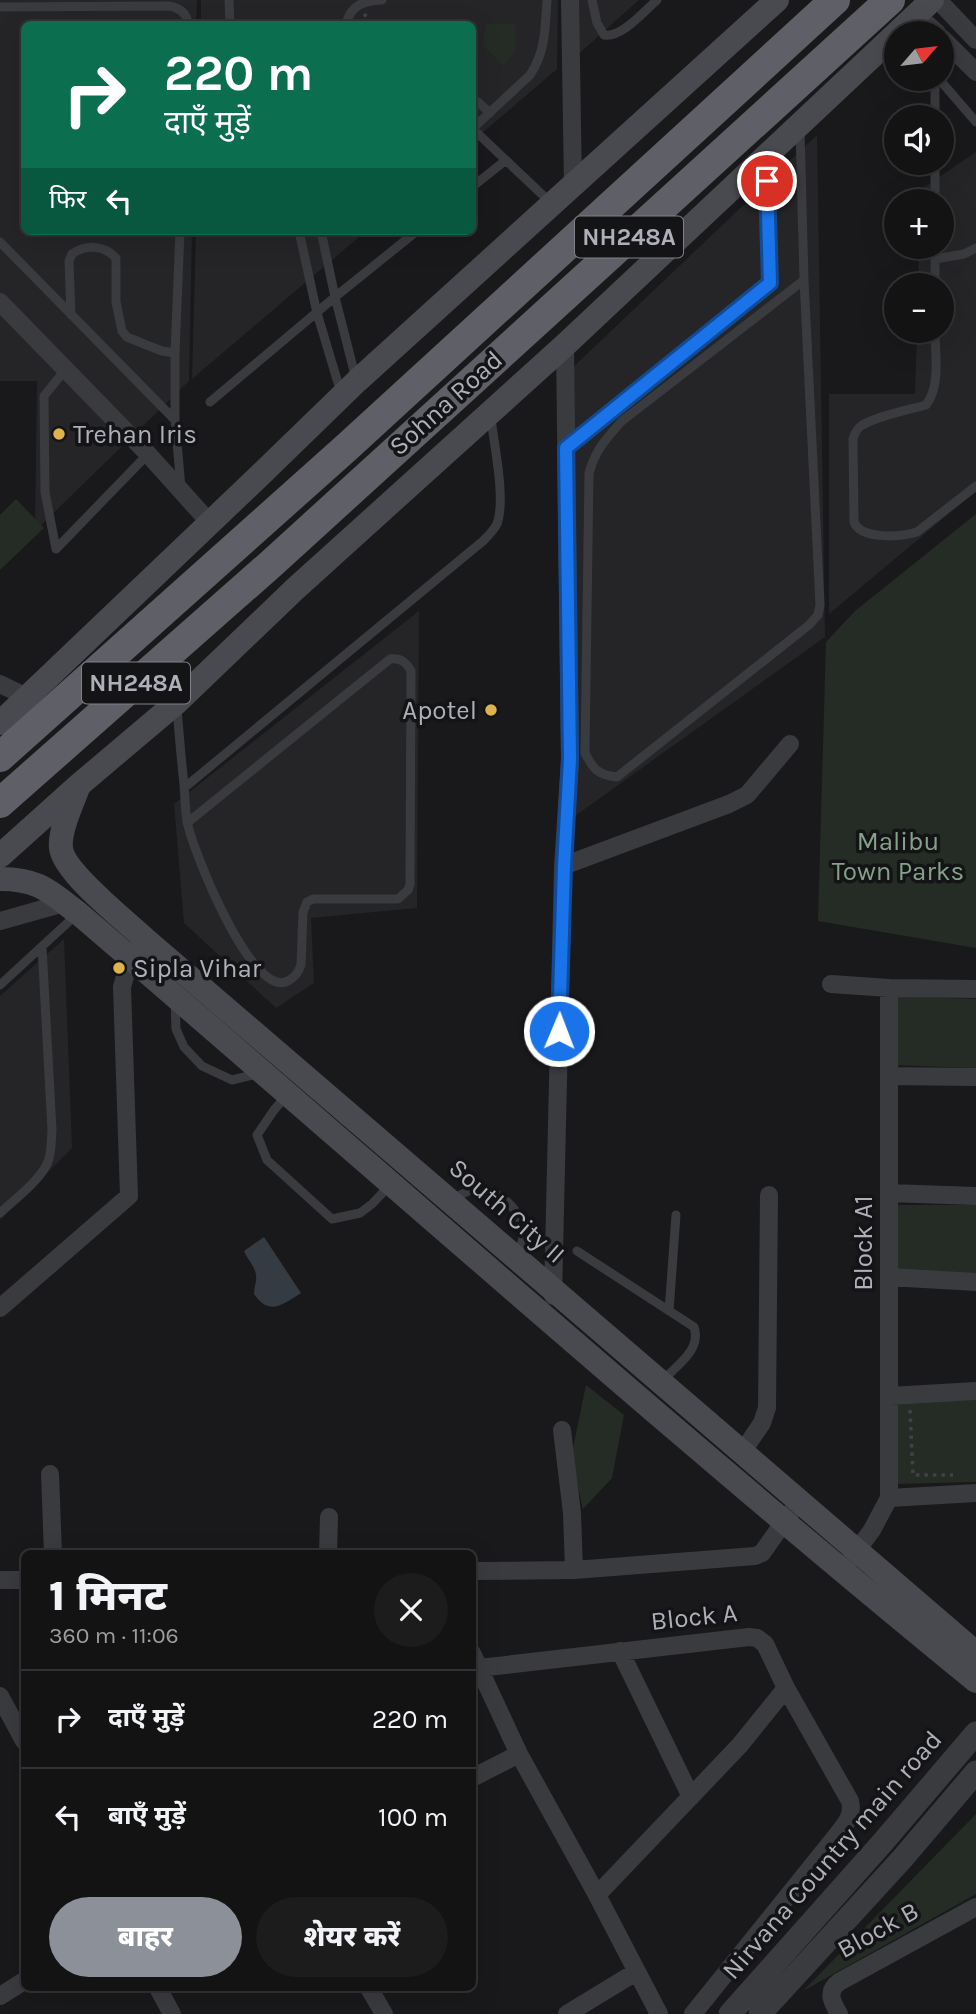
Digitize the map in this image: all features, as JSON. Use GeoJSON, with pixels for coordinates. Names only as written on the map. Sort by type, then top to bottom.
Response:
{"type":"FeatureCollection","features":[{"type":"Feature","properties":{"kind":"highway","name":"Sohna Road"},"geometry":{"type":"LineString","coordinates":[[0,757],[346,448],[835,0]]}},
{"type":"Feature","properties":{"kind":"highway","name":"Sohna Road"},"geometry":{"type":"LineString","coordinates":[[0,803],[272,563],[890,0]]}},
{"type":"Feature","properties":{"kind":"main road"},"geometry":{"type":"LineString","coordinates":[[0,723],[349,388],[777,0]]}},
{"type":"Feature","properties":{"kind":"main road"},"geometry":{"type":"LineString","coordinates":[[0,856],[176,703],[295,589],[565,345],[884,45]]}},
{"type":"Feature","properties":{"kind":"main road","name":"South City II"},"geometry":{"type":"LineString","coordinates":[[79,785],[61,835],[61,849],[68,866],[90,889],[976,1653]]}},
{"type":"Feature","properties":{"kind":"main road"},"geometry":{"type":"LineString","coordinates":[[0,880],[26,880],[71,908],[841,1571],[976,1681]]}},
{"type":"Feature","properties":{"kind":"street"},"geometry":{"type":"LineString","coordinates":[[570,0],[573,186]]}},
{"type":"Feature","properties":{"kind":"street"},"geometry":{"type":"LineString","coordinates":[[938,0],[976,40]]}},
{"type":"Feature","properties":{"kind":"street"},"geometry":{"type":"LineString","coordinates":[[954,48],[976,72]]}},
{"type":"Feature","properties":{"kind":"street"},"geometry":{"type":"LineString","coordinates":[[0,302],[148,454],[210,523]]}},
{"type":"Feature","properties":{"kind":"street"},"geometry":{"type":"LineString","coordinates":[[548,1320],[554,1290],[564,866],[570,759],[565,345]]}},
{"type":"Feature","properties":{"kind":"street"},"geometry":{"type":"LineString","coordinates":[[0,684],[27,697]]}},
{"type":"Feature","properties":{"kind":"street"},"geometry":{"type":"LineString","coordinates":[[564,866],[747,795],[790,744]]}},
{"type":"Feature","properties":{"kind":"street"},"geometry":{"type":"LineString","coordinates":[[0,921],[71,908]]}},
{"type":"Feature","properties":{"kind":"street"},"geometry":{"type":"LineString","coordinates":[[0,1308],[129,1196],[121,986],[130,958],[145,939]]}},
{"type":"Feature","properties":{"kind":"street"},"geometry":{"type":"LineString","coordinates":[[831,984],[976,989]]}},
{"type":"Feature","properties":{"kind":"street","name":"Block A1"},"geometry":{"type":"LineString","coordinates":[[889,988],[889,1499]]}},
{"type":"Feature","properties":{"kind":"street"},"geometry":{"type":"LineString","coordinates":[[889,1076],[976,1077]]}},
{"type":"Feature","properties":{"kind":"street"},"geometry":{"type":"LineString","coordinates":[[889,1193],[976,1196]]}},
{"type":"Feature","properties":{"kind":"street"},"geometry":{"type":"LineString","coordinates":[[743,1451],[762,1423],[767,1408],[769,1195]]}},
{"type":"Feature","properties":{"kind":"street"},"geometry":{"type":"LineString","coordinates":[[889,1278],[976,1282]]}},
{"type":"Feature","properties":{"kind":"street"},"geometry":{"type":"LineString","coordinates":[[889,1396],[976,1391]]}},
{"type":"Feature","properties":{"kind":"street"},"geometry":{"type":"LineString","coordinates":[[562,1430],[572,1513],[574,1570]]}},
{"type":"Feature","properties":{"kind":"street"},"geometry":{"type":"LineString","coordinates":[[50,1474],[53,1550]]}},
{"type":"Feature","properties":{"kind":"street"},"geometry":{"type":"LineString","coordinates":[[841,1571],[872,1531],[889,1499],[976,1493]]}},
{"type":"Feature","properties":{"kind":"street"},"geometry":{"type":"LineString","coordinates":[[476,1572],[574,1570],[755,1556],[762,1553],[799,1500]]}},
{"type":"Feature","properties":{"kind":"street"},"geometry":{"type":"LineString","coordinates":[[328,1550],[329,1517]]}},
{"type":"Feature","properties":{"kind":"street"},"geometry":{"type":"LineString","coordinates":[[0,1580],[21,1580]]}},
{"type":"Feature","properties":{"kind":"street","name":"Block A"},"geometry":{"type":"LineString","coordinates":[[659,2014],[519,1754],[476,1661],[620,1651],[749,1637],[757,1638],[765,1644],[852,1808],[850,1818],[693,2014]]}},
{"type":"Feature","properties":{"kind":"street","name":"Block A"},"geometry":{"type":"LineString","coordinates":[[620,1651],[691,1797]]}},
{"type":"Feature","properties":{"kind":"street"},"geometry":{"type":"LineString","coordinates":[[597,1895],[740,1745],[786,1688]]}},
{"type":"Feature","properties":{"kind":"street"},"geometry":{"type":"LineString","coordinates":[[0,1696],[21,1735]]}},
{"type":"Feature","properties":{"kind":"street","name":"Nirvana Country main road"},"geometry":{"type":"LineString","coordinates":[[730,2014],[884,1842],[976,1734]]}},
{"type":"Feature","properties":{"kind":"street"},"geometry":{"type":"LineString","coordinates":[[476,1776],[519,1754]]}},
{"type":"Feature","properties":{"kind":"street","name":"Nirvana Country main road"},"geometry":{"type":"LineString","coordinates":[[760,2014],[976,1772]]}},
{"type":"Feature","properties":{"kind":"street","name":"Block B"},"geometry":{"type":"LineString","coordinates":[[839,2014],[831,1993],[839,1982],[976,1907]]}},
{"type":"Feature","properties":{"kind":"street"},"geometry":{"type":"LineString","coordinates":[[567,2014],[636,1972]]}},
{"type":"Feature","properties":{"kind":"street"},"geometry":{"type":"LineString","coordinates":[[0,1996],[21,1983]]}},
{"type":"Feature","properties":{"kind":"street"},"geometry":{"type":"LineString","coordinates":[[160,1991],[172,2014]]}},
{"type":"Feature","properties":{"kind":"street"},"geometry":{"type":"LineString","coordinates":[[371,1991],[384,2014]]}},
{"type":"Feature","properties":{"kind":"lane"},"geometry":{"type":"LineString","coordinates":[[229,0],[230,21]]}},
{"type":"Feature","properties":{"kind":"lane"},"geometry":{"type":"LineString","coordinates":[[348,21],[356,5],[382,0]]}},
{"type":"Feature","properties":{"kind":"lane"},"geometry":{"type":"LineString","coordinates":[[476,126],[530,75],[537,65],[542,53],[547,0]]}},
{"type":"Feature","properties":{"kind":"lane"},"geometry":{"type":"LineString","coordinates":[[592,0],[599,29],[604,35],[611,36],[620,32],[657,0]]}},
{"type":"Feature","properties":{"kind":"lane"},"geometry":{"type":"LineString","coordinates":[[0,7],[169,6],[184,12],[187,21]]}},
{"type":"Feature","properties":{"kind":"lane"},"geometry":{"type":"LineString","coordinates":[[948,91],[976,122]]}},
{"type":"Feature","properties":{"kind":"lane"},"geometry":{"type":"LineString","coordinates":[[478,102],[489,113]]}},
{"type":"Feature","properties":{"kind":"lane"},"geometry":{"type":"LineString","coordinates":[[800,124],[804,280],[820,606],[818,615],[617,778],[607,776],[593,768],[584,753],[589,473],[594,456],[622,421],[804,280]]}},
{"type":"Feature","properties":{"kind":"lane"},"geometry":{"type":"LineString","coordinates":[[476,132],[552,205]]}},
{"type":"Feature","properties":{"kind":"lane"},"geometry":{"type":"LineString","coordinates":[[566,448],[770,283],[766,156]]}},
{"type":"Feature","properties":{"kind":"lane"},"geometry":{"type":"LineString","coordinates":[[476,184],[506,160]]}},
{"type":"Feature","properties":{"kind":"lane"},"geometry":{"type":"LineString","coordinates":[[180,235],[175,421],[181,490]]}},
{"type":"Feature","properties":{"kind":"lane"},"geometry":{"type":"LineString","coordinates":[[300,235],[317,313],[349,388]]}},
{"type":"Feature","properties":{"kind":"lane"},"geometry":{"type":"LineString","coordinates":[[322,235],[335,297],[349,388]]}},
{"type":"Feature","properties":{"kind":"lane"},"geometry":{"type":"LineString","coordinates":[[210,402],[412,235]]}},
{"type":"Feature","properties":{"kind":"lane"},"geometry":{"type":"LineString","coordinates":[[0,242],[175,421]]}},
{"type":"Feature","properties":{"kind":"lane"},"geometry":{"type":"LineString","coordinates":[[71,315],[69,261],[72,254],[83,248],[108,250],[116,258],[117,302],[122,331],[127,337],[162,351],[175,353]]}},
{"type":"Feature","properties":{"kind":"lane"},"geometry":{"type":"LineString","coordinates":[[954,256],[976,248]]}},
{"type":"Feature","properties":{"kind":"lane"},"geometry":{"type":"LineString","coordinates":[[935,259],[935,273]]}},
{"type":"Feature","properties":{"kind":"lane"},"geometry":{"type":"LineString","coordinates":[[935,343],[935,378],[932,397],[926,405],[871,421],[860,426],[855,432],[854,522],[857,529],[863,533],[906,535],[917,532],[976,486]]}},
{"type":"Feature","properties":{"kind":"lane"},"geometry":{"type":"LineString","coordinates":[[65,370],[44,396],[46,492],[56,549],[148,454]]}},
{"type":"Feature","properties":{"kind":"lane"},"geometry":{"type":"LineString","coordinates":[[184,788],[484,541],[496,526],[499,512],[499,485],[490,412]]}},
{"type":"Feature","properties":{"kind":"lane"},"geometry":{"type":"LineString","coordinates":[[176,703],[187,822],[211,890],[246,954],[259,971],[269,980],[283,983],[299,972],[303,912],[307,902],[313,899],[398,899],[408,890],[411,671],[407,664],[399,659],[390,659],[187,822]]}},
{"type":"Feature","properties":{"kind":"lane"},"geometry":{"type":"LineString","coordinates":[[0,985],[42,947],[71,908]]}},
{"type":"Feature","properties":{"kind":"lane"},"geometry":{"type":"LineString","coordinates":[[0,1213],[47,1166],[51,1146],[42,947]]}},
{"type":"Feature","properties":{"kind":"lane"},"geometry":{"type":"LineString","coordinates":[[175,996],[176,1029],[184,1047],[202,1066],[232,1080],[262,1073]]}},
{"type":"Feature","properties":{"kind":"lane"},"geometry":{"type":"LineString","coordinates":[[288,1095],[257,1135],[267,1160],[332,1219],[360,1213],[372,1205],[391,1184]]}},
{"type":"Feature","properties":{"kind":"lane"},"geometry":{"type":"LineString","coordinates":[[450,1201],[472,1190],[499,1195],[519,1214],[522,1223],[523,1242],[515,1256]]}},
{"type":"Feature","properties":{"kind":"lane"},"geometry":{"type":"LineString","coordinates":[[669,1311],[676,1215]]}},
{"type":"Feature","properties":{"kind":"lane"},"geometry":{"type":"LineString","coordinates":[[576,1251],[694,1327],[696,1334],[693,1349],[662,1381]]}},
{"type":"Feature","properties":{"kind":"path"},"geometry":{"type":"LineString","coordinates":[[921,1408],[910,1408],[913,1475],[954,1475]]}},
{"type":"Feature","properties":{"kind":"shaded area"},"geometry":{"type":"Polygon","coordinates":[[[0,0],[197,0],[196,21],[21,21],[21,235],[192,235],[189,381],[35,531],[37,381],[0,381],[0,0]]]}},
{"type":"Feature","properties":{"kind":"shaded area"},"geometry":{"type":"Polygon","coordinates":[[[201,0],[558,0],[557,69],[476,138],[476,21],[201,21],[201,0]]]}},
{"type":"Feature","properties":{"kind":"shaded area"},"geometry":{"type":"Polygon","coordinates":[[[565,0],[639,0],[564,67],[565,0]]]}},
{"type":"Feature","properties":{"kind":"shaded area"},"geometry":{"type":"Polygon","coordinates":[[[817,135],[825,637],[568,821],[569,371],[817,135]]]}},
{"type":"Feature","properties":{"kind":"shaded area"},"geometry":{"type":"Polygon","coordinates":[[[976,152],[976,491],[829,614],[829,394],[915,394],[917,343],[954,343],[954,273],[918,273],[919,259],[954,259],[954,189],[921,189],[942,175],[954,175],[954,167],[976,152]]]}},
{"type":"Feature","properties":{"kind":"shaded area"},"geometry":{"type":"Polygon","coordinates":[[[196,235],[361,235],[192,379],[196,235]]]}},
{"type":"Feature","properties":{"kind":"shaded area"},"geometry":{"type":"Polygon","coordinates":[[[419,611],[417,908],[311,918],[314,983],[276,1008],[184,923],[174,804],[419,611]]]}},
{"type":"Feature","properties":{"kind":"shaded area"},"geometry":{"type":"Polygon","coordinates":[[[64,939],[72,1148],[0,1220],[0,996],[64,939]]]}},
{"type":"Feature","properties":{"kind":"shaded area"},"geometry":{"type":"Polygon","coordinates":[[[264,1237],[301,1293],[271,1307],[254,1294],[255,1272],[244,1251],[264,1237]]]}},
{"type":"Feature","properties":{"kind":"green space"},"geometry":{"type":"Polygon","coordinates":[[[486,24],[515,24],[515,51],[503,66],[483,45],[486,24]]]}},
{"type":"Feature","properties":{"kind":"green space"},"geometry":{"type":"Polygon","coordinates":[[[16,499],[44,528],[0,570],[0,515],[16,499]]]}},
{"type":"Feature","properties":{"kind":"green space","name":"Malibu Town Parks"},"geometry":{"type":"Polygon","coordinates":[[[976,514],[976,948],[818,921],[826,642],[855,611],[976,514]]]}},
{"type":"Feature","properties":{"kind":"green space"},"geometry":{"type":"Polygon","coordinates":[[[891,996],[976,999],[976,1068],[891,1065],[891,996]]]}},
{"type":"Feature","properties":{"kind":"green space"},"geometry":{"type":"Polygon","coordinates":[[[892,1205],[976,1205],[976,1274],[892,1273],[892,1205]]]}},
{"type":"Feature","properties":{"kind":"green space"},"geometry":{"type":"Polygon","coordinates":[[[586,1385],[624,1415],[612,1478],[583,1509],[571,1458],[586,1385]]]}},
{"type":"Feature","properties":{"kind":"green space"},"geometry":{"type":"Polygon","coordinates":[[[976,1400],[976,1482],[893,1484],[893,1401],[976,1400]]]}},
{"type":"Feature","properties":{"kind":"green space"},"geometry":{"type":"Polygon","coordinates":[[[976,1814],[976,1894],[803,1991],[976,1814]]]}},
{"type":"Feature","properties":{"kind":"place","name":"Trehan Iris"},"geometry":{"type":"Point","coordinates":[59,434]}},
{"type":"Feature","properties":{"kind":"place","name":"Apotel"},"geometry":{"type":"Point","coordinates":[491,710]}},
{"type":"Feature","properties":{"kind":"place","name":"Sipla Vihar"},"geometry":{"type":"Point","coordinates":[119,968]}},
{"type":"Feature","properties":{"kind":"route"},"geometry":{"type":"LineString","coordinates":[[559,1031],[570,759],[566,448],[770,283],[767,181]]}}]}
